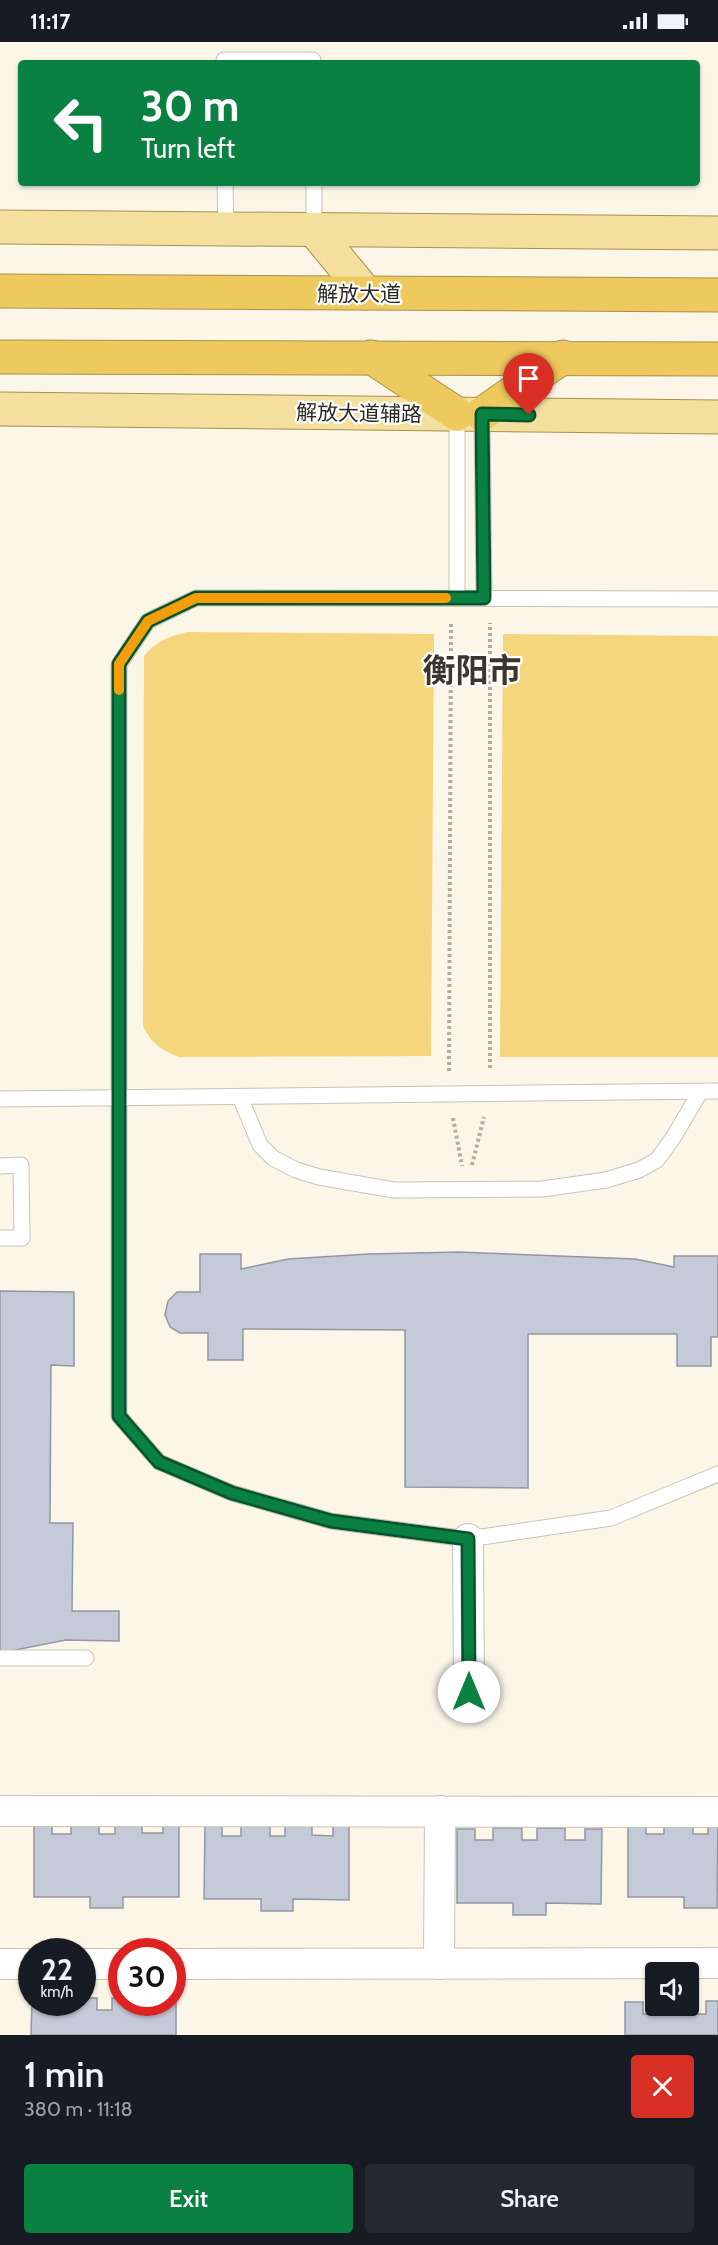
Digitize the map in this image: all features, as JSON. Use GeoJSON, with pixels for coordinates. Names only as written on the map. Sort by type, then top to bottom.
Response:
{"type":"FeatureCollection","features":[{"type":"Feature","properties":{"kind":"highway","name":"解放大道"},"geometry":{"type":"LineString","coordinates":[[0,291],[718,295]]}},
{"type":"Feature","properties":{"kind":"highway"},"geometry":{"type":"LineString","coordinates":[[0,357],[718,359]]}},
{"type":"Feature","properties":{"kind":"highway"},"geometry":{"type":"LineString","coordinates":[[370,357],[469,414],[563,357]]}},
{"type":"Feature","properties":{"kind":"main road"},"geometry":{"type":"LineString","coordinates":[[0,227],[718,233]]}},
{"type":"Feature","properties":{"kind":"main road"},"geometry":{"type":"LineString","coordinates":[[314,230],[366,293]]}},
{"type":"Feature","properties":{"kind":"main road","name":"解放大道辅路"},"geometry":{"type":"LineString","coordinates":[[0,409],[718,417]]}},
{"type":"Feature","properties":{"kind":"street"},"geometry":{"type":"LineString","coordinates":[[468,1539],[469,1692]]}},
{"type":"Feature","properties":{"kind":"street"},"geometry":{"type":"LineString","coordinates":[[0,1810],[718,1812]]}},
{"type":"Feature","properties":{"kind":"street"},"geometry":{"type":"LineString","coordinates":[[439,1964],[440,1811]]}},
{"type":"Feature","properties":{"kind":"street"},"geometry":{"type":"LineString","coordinates":[[186,1964],[718,1963]]}},
{"type":"Feature","properties":{"kind":"street"},"geometry":{"type":"LineString","coordinates":[[0,1964],[18,1964]]}},
{"type":"Feature","properties":{"kind":"lane"},"geometry":{"type":"LineString","coordinates":[[224,60],[313,60]]}},
{"type":"Feature","properties":{"kind":"lane"},"geometry":{"type":"LineString","coordinates":[[225,186],[226,229]]}},
{"type":"Feature","properties":{"kind":"lane"},"geometry":{"type":"LineString","coordinates":[[314,186],[314,230]]}},
{"type":"Feature","properties":{"kind":"lane"},"geometry":{"type":"LineString","coordinates":[[454,598],[469,414]]}},
{"type":"Feature","properties":{"kind":"lane"},"geometry":{"type":"LineString","coordinates":[[469,414],[487,598]]}},
{"type":"Feature","properties":{"kind":"lane"},"geometry":{"type":"LineString","coordinates":[[718,599],[196,598],[148,621],[119,664],[119,1416],[159,1462],[232,1493],[331,1521],[468,1539],[612,1518],[718,1474]]}},
{"type":"Feature","properties":{"kind":"lane"},"geometry":{"type":"LineString","coordinates":[[0,1100],[718,1091]]}},
{"type":"Feature","properties":{"kind":"lane"},"geometry":{"type":"LineString","coordinates":[[240,1097],[260,1145],[273,1158],[296,1170],[341,1182],[394,1190],[542,1189],[606,1180],[639,1170],[657,1160],[674,1138],[700,1092]]}},
{"type":"Feature","properties":{"kind":"lane"},"geometry":{"type":"LineString","coordinates":[[0,1166],[21,1165],[22,1238],[0,1238]]}},
{"type":"Feature","properties":{"kind":"lane"},"geometry":{"type":"LineString","coordinates":[[0,1658],[86,1658]]}},
{"type":"Feature","properties":{"kind":"path"},"geometry":{"type":"LineString","coordinates":[[454,598],[449,1094],[466,1189]]}},
{"type":"Feature","properties":{"kind":"path"},"geometry":{"type":"LineString","coordinates":[[466,1189],[490,1094],[487,598]]}},
{"type":"Feature","properties":{"kind":"shaded area"},"geometry":{"type":"Polygon","coordinates":[[[188,632],[434,634],[431,1056],[179,1057],[158,1046],[146,1032],[143,1026],[144,656],[164,640],[188,632]]]}},
{"type":"Feature","properties":{"kind":"shaded area"},"geometry":{"type":"Polygon","coordinates":[[[503,634],[718,636],[718,1057],[500,1057],[503,634]]]}},
{"type":"Feature","properties":{"kind":"building"},"geometry":{"type":"Polygon","coordinates":[[[459,1252],[635,1259],[674,1267],[674,1256],[718,1256],[718,1337],[711,1337],[711,1366],[677,1366],[677,1334],[528,1334],[528,1488],[405,1487],[405,1330],[243,1329],[243,1360],[208,1360],[208,1333],[180,1333],[170,1327],[165,1315],[168,1301],[177,1292],[200,1292],[200,1254],[241,1254],[241,1269],[288,1259],[459,1252]]]}},
{"type":"Feature","properties":{"kind":"building"},"geometry":{"type":"Polygon","coordinates":[[[0,1291],[74,1292],[74,1366],[51,1365],[50,1523],[73,1523],[72,1611],[119,1611],[119,1641],[66,1640],[0,1653],[0,1291]]]}},
{"type":"Feature","properties":{"kind":"building"},"geometry":{"type":"Polygon","coordinates":[[[71,1821],[99,1821],[99,1834],[115,1834],[115,1821],[142,1821],[142,1833],[163,1833],[163,1822],[179,1822],[179,1897],[123,1897],[123,1908],[90,1908],[90,1897],[34,1897],[34,1822],[52,1822],[52,1834],[71,1834],[71,1821]]]}},
{"type":"Feature","properties":{"kind":"building"},"geometry":{"type":"Polygon","coordinates":[[[664,1821],[693,1821],[693,1834],[708,1834],[708,1821],[718,1821],[717,1908],[684,1908],[684,1897],[628,1897],[628,1822],[646,1822],[646,1834],[664,1834],[664,1821]]]}},
{"type":"Feature","properties":{"kind":"building"},"geometry":{"type":"Polygon","coordinates":[[[241,1823],[270,1823],[270,1836],[285,1836],[285,1824],[312,1824],[312,1835],[333,1836],[333,1824],[349,1825],[349,1900],[293,1899],[293,1911],[261,1911],[261,1899],[204,1899],[205,1825],[222,1825],[222,1836],[241,1836],[241,1823]]]}},
{"type":"Feature","properties":{"kind":"building"},"geometry":{"type":"Polygon","coordinates":[[[493,1828],[522,1828],[522,1840],[537,1840],[537,1828],[565,1828],[565,1840],[585,1840],[585,1829],[602,1829],[601,1904],[546,1903],[546,1915],[513,1915],[513,1903],[457,1903],[457,1829],[475,1829],[475,1840],[493,1840],[493,1828]]]}},
{"type":"Feature","properties":{"kind":"building"},"geometry":{"type":"Polygon","coordinates":[[[96,1998],[97,2010],[108,2010],[108,2016],[176,2016],[176,2035],[31,2035],[32,2016],[96,2016],[96,1998]]]}},
{"type":"Feature","properties":{"kind":"building"},"geometry":{"type":"Polygon","coordinates":[[[706,2001],[718,2001],[718,2035],[625,2035],[625,2002],[643,2002],[645,2016],[699,2016],[699,2014],[706,2014],[706,2001]]]}},
{"type":"Feature","properties":{"kind":"slow traffic"},"geometry":{"type":"LineString","coordinates":[[119,690],[119,664],[148,621],[196,598],[446,598]]}},
{"type":"Feature","properties":{"kind":"district","name":"衡阳市"},"geometry":{"type":"Point","coordinates":[472,670]}},
{"type":"Feature","properties":{"kind":"route"},"geometry":{"type":"LineString","coordinates":[[469,1692],[468,1539],[331,1521],[232,1493],[159,1462],[119,1416],[119,664],[148,621],[196,598],[484,598],[482,414],[529,415]]}}]}
